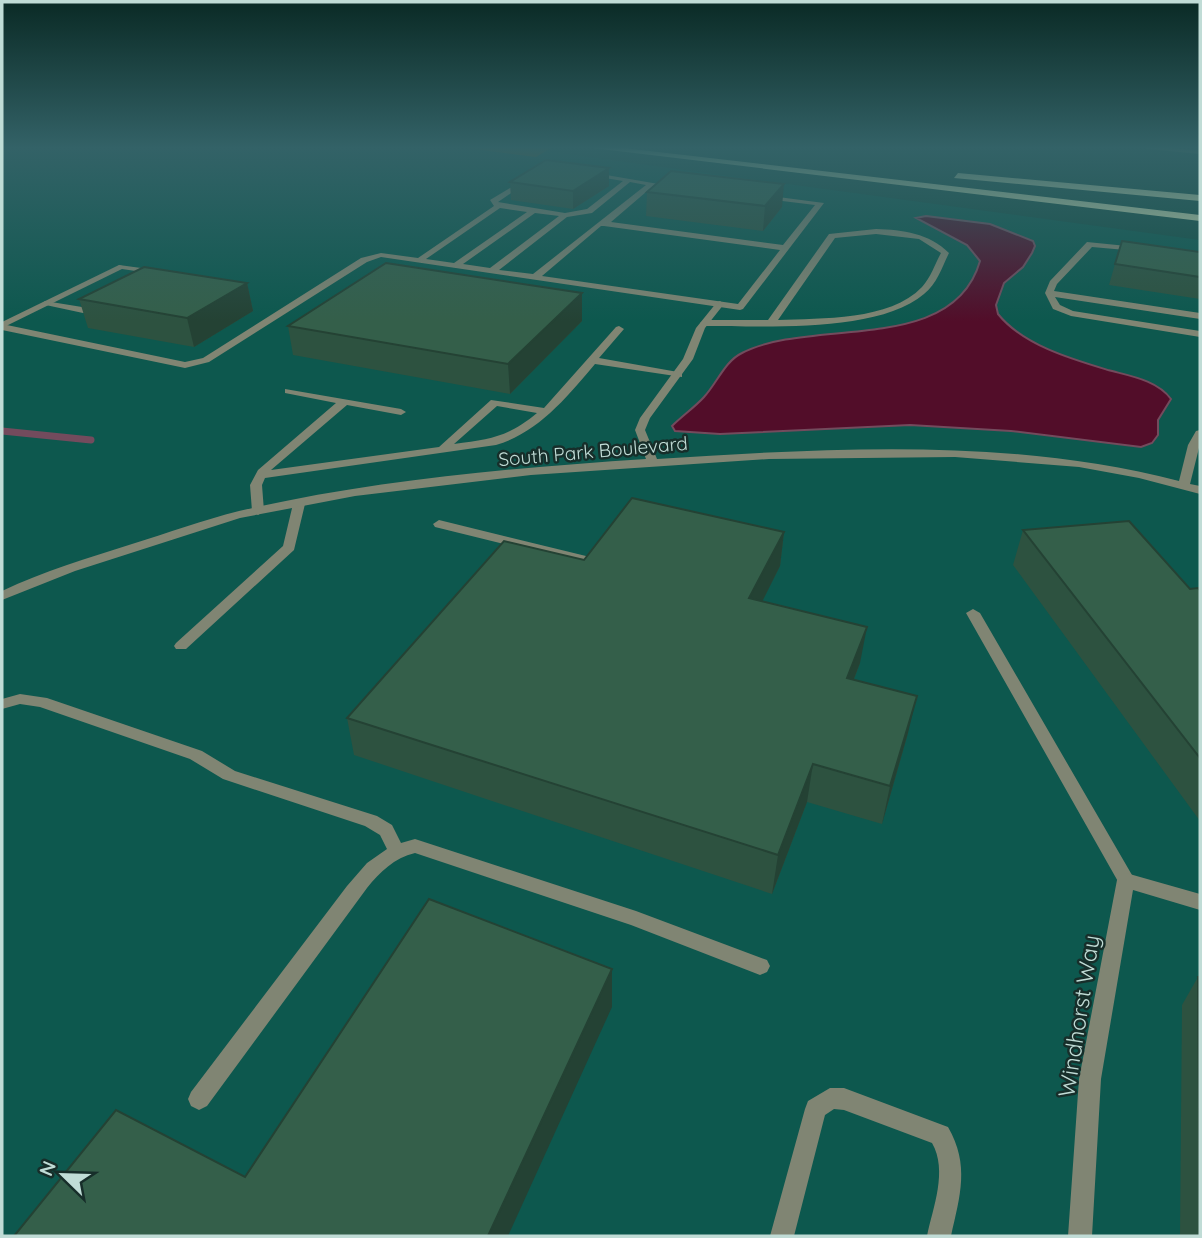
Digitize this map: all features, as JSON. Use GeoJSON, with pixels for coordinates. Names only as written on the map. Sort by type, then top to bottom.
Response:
{"type":"FeatureCollection","features":[{"type":"Feature","properties":{"kind":"highway"},"geometry":{"type":"LineString","coordinates":[[1037,205],[1200,228]]}},
{"type":"Feature","properties":{"kind":"highway"},"geometry":{"type":"LineString","coordinates":[[1085,205],[1200,218]]}},
{"type":"Feature","properties":{"kind":"street"},"geometry":{"type":"LineString","coordinates":[[421,259],[499,206],[565,215],[589,211],[597,205]]}},
{"type":"Feature","properties":{"kind":"street"},"geometry":{"type":"LineString","coordinates":[[604,224],[627,205]]}},
{"type":"Feature","properties":{"kind":"street"},"geometry":{"type":"LineString","coordinates":[[2,326],[185,365],[206,360],[364,260],[381,255],[740,307],[819,205]]}},
{"type":"Feature","properties":{"kind":"street"},"geometry":{"type":"LineString","coordinates":[[457,265],[533,211]]}},
{"type":"Feature","properties":{"kind":"street"},"geometry":{"type":"LineString","coordinates":[[493,270],[565,215]]}},
{"type":"Feature","properties":{"kind":"street"},"geometry":{"type":"LineString","coordinates":[[536,276],[600,223],[786,248]]}},
{"type":"Feature","properties":{"kind":"street"},"geometry":{"type":"LineString","coordinates":[[705,323],[771,323],[867,315],[904,305],[924,291],[945,253],[935,242],[919,236],[871,232],[832,236],[771,323]]}},
{"type":"Feature","properties":{"kind":"street"},"geometry":{"type":"LineString","coordinates":[[1049,293],[1054,283],[1090,244],[1144,250]]}},
{"type":"Feature","properties":{"kind":"street"},"geometry":{"type":"LineString","coordinates":[[2,326],[122,267],[157,272],[144,278]]}},
{"type":"Feature","properties":{"kind":"street"},"geometry":{"type":"LineString","coordinates":[[1049,293],[1200,316]]}},
{"type":"Feature","properties":{"kind":"street"},"geometry":{"type":"LineString","coordinates":[[1049,293],[1056,307],[1071,313],[1200,334]]}},
{"type":"Feature","properties":{"kind":"street"},"geometry":{"type":"LineString","coordinates":[[46,304],[83,310],[107,298]]}},
{"type":"Feature","properties":{"kind":"street"},"geometry":{"type":"LineString","coordinates":[[653,462],[640,430],[645,418],[678,375],[705,323],[720,304]]}},
{"type":"Feature","properties":{"kind":"street"},"geometry":{"type":"LineString","coordinates":[[261,475],[511,437],[524,430],[545,411],[619,329]]}},
{"type":"Feature","properties":{"kind":"street"},"geometry":{"type":"LineString","coordinates":[[591,360],[678,375]]}},
{"type":"Feature","properties":{"kind":"street"},"geometry":{"type":"LineString","coordinates":[[289,391],[401,412]]}},
{"type":"Feature","properties":{"kind":"street"},"geometry":{"type":"LineString","coordinates":[[258,511],[256,485],[261,475],[280,454],[344,402]]}},
{"type":"Feature","properties":{"kind":"street"},"geometry":{"type":"LineString","coordinates":[[444,448],[495,402],[545,411]]}},
{"type":"Feature","properties":{"kind":"street"},"geometry":{"type":"LineString","coordinates":[[1184,485],[1194,445],[1200,433]]}},
{"type":"Feature","properties":{"kind":"street","name":"South Park Boulevard"},"geometry":{"type":"LineString","coordinates":[[2,596],[38,578],[258,511],[398,485],[653,462],[900,450],[1004,456],[1097,467],[1200,490]]}},
{"type":"Feature","properties":{"kind":"street"},"geometry":{"type":"LineString","coordinates":[[181,646],[289,547],[299,503]]}},
{"type":"Feature","properties":{"kind":"street"},"geometry":{"type":"LineString","coordinates":[[439,524],[580,559]]}},
{"type":"Feature","properties":{"kind":"street"},"geometry":{"type":"LineString","coordinates":[[973,613],[1126,880],[1200,902]]}},
{"type":"Feature","properties":{"kind":"street"},"geometry":{"type":"LineString","coordinates":[[2,704],[20,699],[42,702],[196,755],[229,775],[371,821],[386,830],[396,849]]}},
{"type":"Feature","properties":{"kind":"street"},"geometry":{"type":"LineString","coordinates":[[199,1099],[354,891],[376,864],[396,849],[415,846],[428,850],[636,919],[760,966]]}},
{"type":"Feature","properties":{"kind":"street","name":"Windhorst Way"},"geometry":{"type":"LineString","coordinates":[[1080,1236],[1090,1079],[1126,880]]}},
{"type":"Feature","properties":{"kind":"street"},"geometry":{"type":"LineString","coordinates":[[782,1236],[816,1109],[830,1098],[844,1099],[940,1135],[949,1147],[952,1163],[939,1236]]}},
{"type":"Feature","properties":{"kind":"shaded area"},"geometry":{"type":"Polygon","coordinates":[[[2,205],[941,205],[1200,240],[1200,1236],[2,1236],[2,205]]]}},
{"type":"Feature","properties":{"kind":"shaded area"},"geometry":{"type":"Polygon","coordinates":[[[926,216],[990,224],[1033,241],[1035,246],[1023,267],[1004,283],[996,305],[998,314],[1008,325],[1048,349],[1158,387],[1171,399],[1158,420],[1158,435],[1152,443],[1141,447],[1011,431],[910,425],[720,434],[675,431],[672,426],[700,401],[726,367],[742,353],[771,343],[911,322],[941,310],[965,291],[980,261],[967,245],[916,218],[926,216]]]}},
{"type":"Feature","properties":{"kind":"building"},"geometry":{"type":"Polygon","coordinates":[[[1122,241],[1200,252],[1200,277],[1115,264],[1122,241]]]}},
{"type":"Feature","properties":{"kind":"building"},"geometry":{"type":"Polygon","coordinates":[[[386,263],[582,293],[508,364],[288,326],[386,263]]]}},
{"type":"Feature","properties":{"kind":"building"},"geometry":{"type":"Polygon","coordinates":[[[144,267],[247,283],[187,318],[79,299],[144,267]]]}},
{"type":"Feature","properties":{"kind":"building"},"geometry":{"type":"Polygon","coordinates":[[[632,498],[784,532],[749,598],[867,627],[847,678],[917,696],[890,786],[813,764],[778,855],[347,718],[504,541],[584,560],[632,498]]]}},
{"type":"Feature","properties":{"kind":"building"},"geometry":{"type":"Polygon","coordinates":[[[1129,521],[1190,589],[1200,590],[1200,758],[1023,530],[1129,521]]]}},
{"type":"Feature","properties":{"kind":"building"},"geometry":{"type":"Polygon","coordinates":[[[429,899],[612,969],[488,1236],[14,1236],[116,1110],[245,1177],[429,899]]]}},
{"type":"Feature","properties":{"kind":"building"},"geometry":{"type":"Polygon","coordinates":[[[1198,977],[1200,977],[1200,1236],[1198,977]]]}},
{"type":"Feature","properties":{"kind":"waterway"},"geometry":{"type":"LineString","coordinates":[[2,431],[91,440]]}}]}
